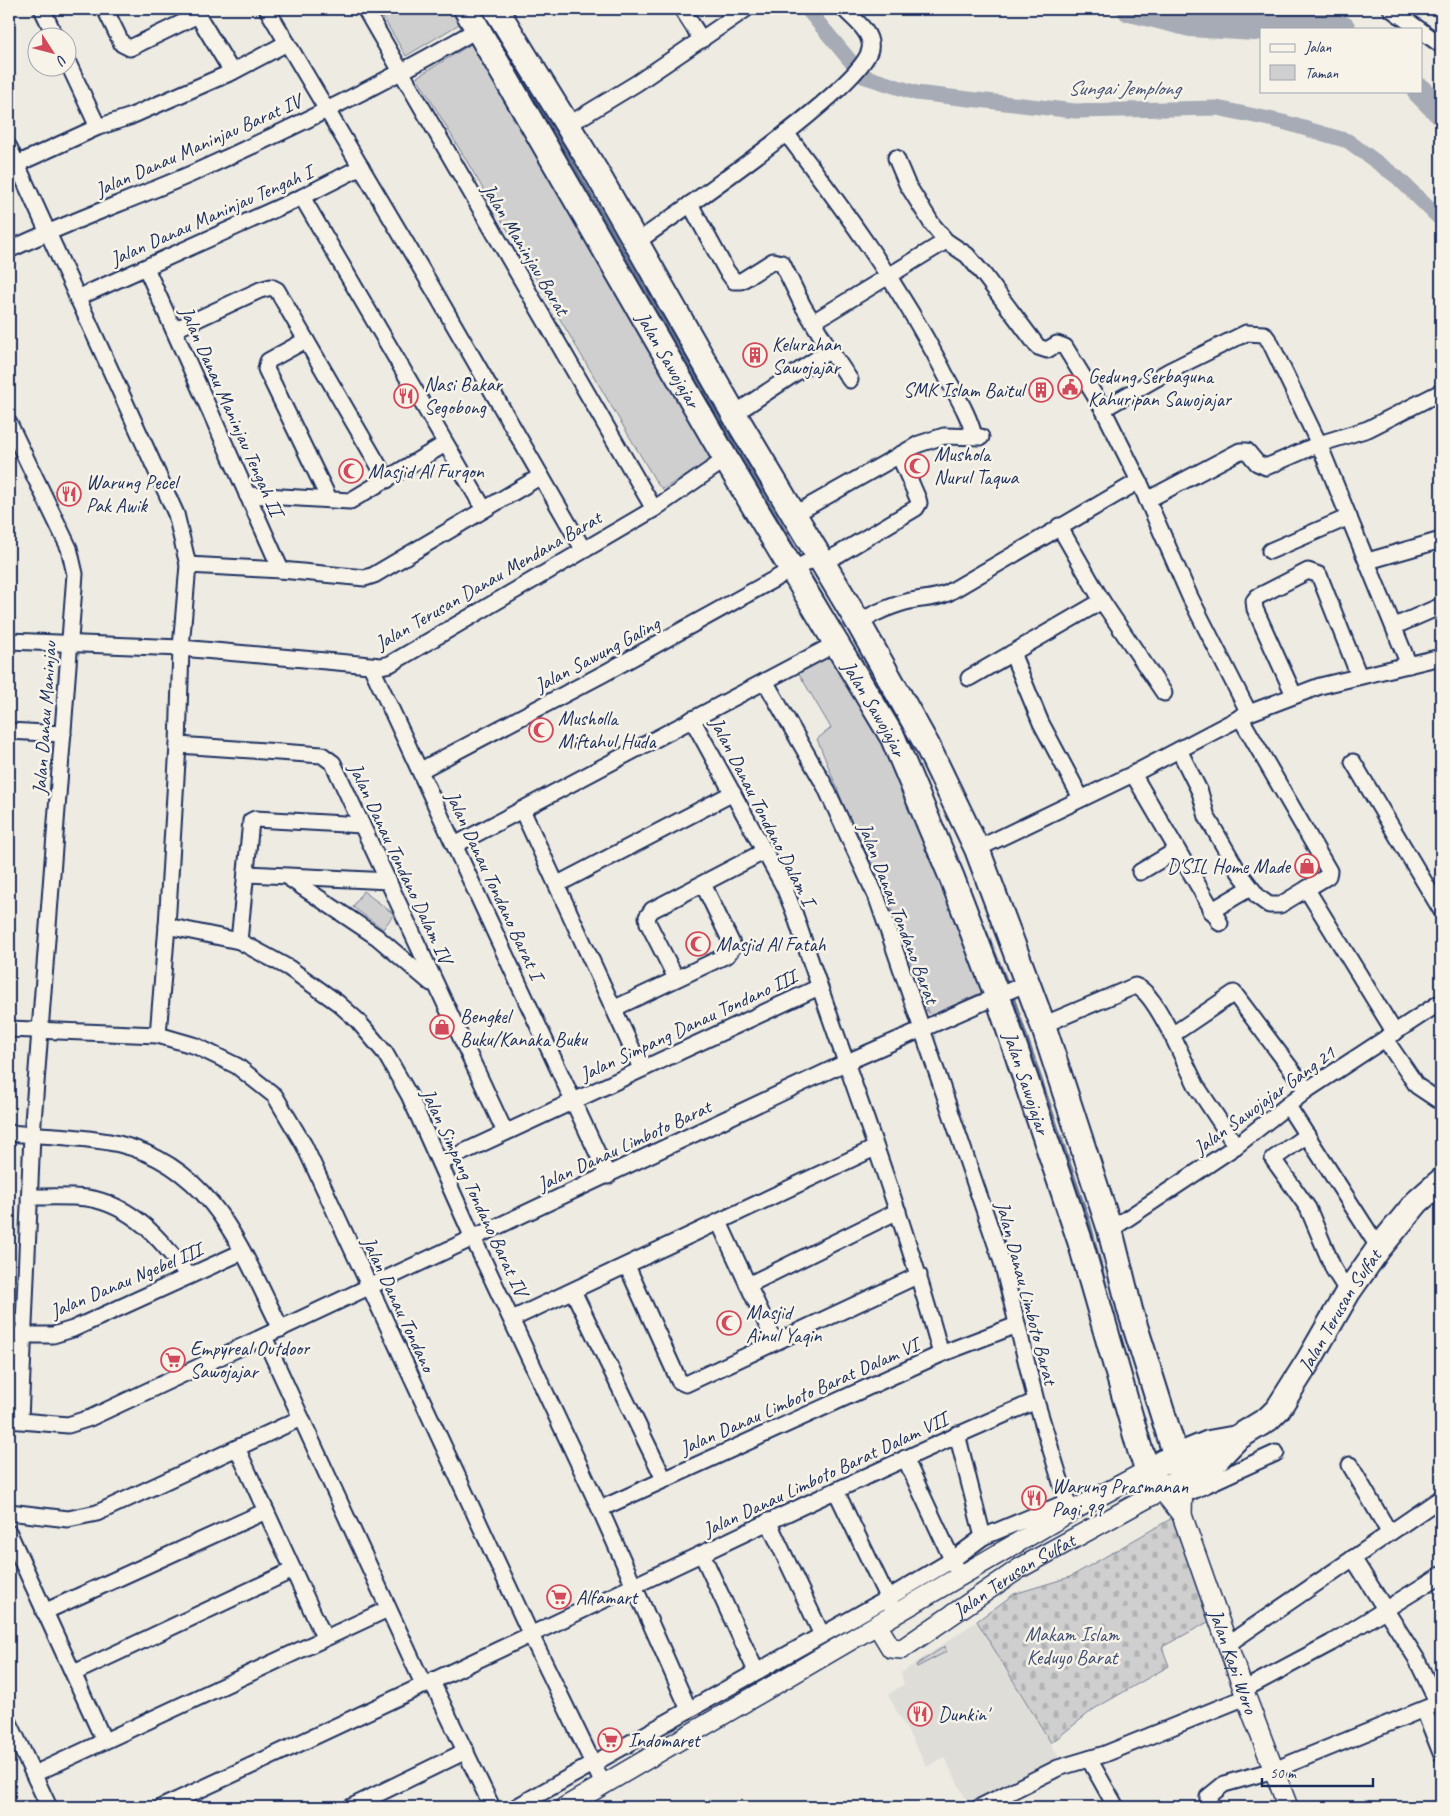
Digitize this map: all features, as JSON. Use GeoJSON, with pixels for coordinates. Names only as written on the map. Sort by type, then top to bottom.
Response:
{"type":"FeatureCollection","features":[{"type":"Feature","properties":{"kind":"main road","name":"Jalan Sawojajar"},"geometry":{"type":"LineString","coordinates":[[466,9],[581,177],[741,460],[806,565],[858,622],[865,665],[893,738],[949,870],[1011,990],[1043,1025],[1110,1230],[1130,1310],[1177,1455]]}},
{"type":"Feature","properties":{"kind":"main road","name":"Jalan Sawojajar"},"geometry":{"type":"LineString","coordinates":[[496,9],[568,125],[581,177],[637,242],[734,414],[741,460],[795,514],[806,565],[837,643],[865,665],[928,745],[976,849],[1011,990],[1080,1241],[1148,1470]]}},
{"type":"Feature","properties":{"kind":"main road","name":"Jalan Terusan Sulfat"},"geometry":{"type":"LineString","coordinates":[[1176,1496],[1216,1462],[1237,1438],[1268,1419],[1284,1401],[1348,1292],[1417,1202],[1441,1181]]}},
{"type":"Feature","properties":{"kind":"main road","name":"Jalan Terusan Sulfat"},"geometry":{"type":"LineString","coordinates":[[1148,1470],[1177,1455],[1210,1443],[1237,1438]]}},
{"type":"Feature","properties":{"kind":"main road","name":"Jalan Kapi Woro"},"geometry":{"type":"LineString","coordinates":[[1176,1496],[1177,1455]]}},
{"type":"Feature","properties":{"kind":"main road","name":"Jalan Kapi Woro"},"geometry":{"type":"LineString","coordinates":[[1148,1470],[1176,1496]]}},
{"type":"Feature","properties":{"kind":"street"},"geometry":{"type":"LineString","coordinates":[[42,9],[51,28]]}},
{"type":"Feature","properties":{"kind":"street"},"geometry":{"type":"LineString","coordinates":[[106,9],[122,44],[130,48],[196,12],[232,72]]}},
{"type":"Feature","properties":{"kind":"street"},"geometry":{"type":"LineString","coordinates":[[267,9],[328,110],[583,549]]}},
{"type":"Feature","properties":{"kind":"street","name":"Jalan Maninjau Barat"},"geometry":{"type":"LineString","coordinates":[[365,9],[654,509]]}},
{"type":"Feature","properties":{"kind":"street"},"geometry":{"type":"LineString","coordinates":[[682,9],[702,40]]}},
{"type":"Feature","properties":{"kind":"street"},"geometry":{"type":"LineString","coordinates":[[568,125],[702,40],[746,9]]}},
{"type":"Feature","properties":{"kind":"street"},"geometry":{"type":"LineString","coordinates":[[637,242],[786,132],[852,77],[866,59],[870,49],[869,36],[844,9]]}},
{"type":"Feature","properties":{"kind":"street"},"geometry":{"type":"LineString","coordinates":[[1391,9],[1417,28]]}},
{"type":"Feature","properties":{"kind":"street","name":"Jalan Danau Maninjau Barat IV"},"geometry":{"type":"LineString","coordinates":[[9,250],[46,232],[189,174],[328,110],[402,73],[478,29]]}},
{"type":"Feature","properties":{"kind":"street"},"geometry":{"type":"LineString","coordinates":[[1422,31],[1441,45]]}},
{"type":"Feature","properties":{"kind":"street"},"geometry":{"type":"LineString","coordinates":[[17,164],[98,127],[129,117],[232,72],[287,43]]}},
{"type":"Feature","properties":{"kind":"street"},"geometry":{"type":"LineString","coordinates":[[75,78],[98,127]]}},
{"type":"Feature","properties":{"kind":"street"},"geometry":{"type":"LineString","coordinates":[[786,132],[890,275],[924,334],[978,436],[944,436],[899,455],[795,514]]}},
{"type":"Feature","properties":{"kind":"street"},"geometry":{"type":"LineString","coordinates":[[9,147],[46,232],[176,514],[188,565],[181,648],[178,745],[167,926],[158,1035]]}},
{"type":"Feature","properties":{"kind":"street"},"geometry":{"type":"LineString","coordinates":[[896,158],[922,210],[946,241],[967,256],[1041,349],[1046,350],[1057,344],[1065,347],[1103,409],[1139,481],[1245,715],[1330,871],[1328,876],[1286,902],[1274,906],[1263,901],[1250,888],[1237,869],[1207,817],[1200,792],[1179,750]]}},
{"type":"Feature","properties":{"kind":"street","name":"Jalan Danau Maninjau Tengah I"},"geometry":{"type":"LineString","coordinates":[[77,298],[302,198],[360,167]]}},
{"type":"Feature","properties":{"kind":"street"},"geometry":{"type":"LineString","coordinates":[[302,198],[444,444],[484,509]]}},
{"type":"Feature","properties":{"kind":"street"},"geometry":{"type":"LineString","coordinates":[[690,204],[731,278],[738,282],[773,260],[782,263],[813,322],[850,380]]}},
{"type":"Feature","properties":{"kind":"street"},"geometry":{"type":"LineString","coordinates":[[813,322],[946,241]]}},
{"type":"Feature","properties":{"kind":"street","name":"Jalan Danau Maninjau Tengah II"},"geometry":{"type":"LineString","coordinates":[[146,268],[281,570]]}},
{"type":"Feature","properties":{"kind":"street"},"geometry":{"type":"LineString","coordinates":[[174,330],[260,290],[271,287],[281,294],[387,480]]}},
{"type":"Feature","properties":{"kind":"street"},"geometry":{"type":"LineString","coordinates":[[1103,409],[1169,371],[1246,333],[1257,332],[1264,334],[1270,342],[1319,444],[1409,665]]}},
{"type":"Feature","properties":{"kind":"street"},"geometry":{"type":"LineString","coordinates":[[306,340],[268,361],[266,369],[329,499]]}},
{"type":"Feature","properties":{"kind":"street"},"geometry":{"type":"LineString","coordinates":[[734,414],[830,350]]}},
{"type":"Feature","properties":{"kind":"street"},"geometry":{"type":"LineString","coordinates":[[1147,500],[1240,451],[1247,451],[1257,463],[1266,467],[1319,444],[1368,429],[1441,392]]}},
{"type":"Feature","properties":{"kind":"street","name":"Jalan Danau Maninjau"},"geometry":{"type":"LineString","coordinates":[[9,423],[73,558],[75,574],[42,1029],[32,1135],[29,1197],[16,1336],[14,1420]]}},
{"type":"Feature","properties":{"kind":"street"},"geometry":{"type":"LineString","coordinates":[[247,495],[350,501],[444,444]]}},
{"type":"Feature","properties":{"kind":"street","name":"Jalan Sawung Galing"},"geometry":{"type":"LineString","coordinates":[[420,770],[916,508],[919,503],[918,498],[899,455]]}},
{"type":"Feature","properties":{"kind":"street","name":"Jalan Terusan Danau Mendana Barat"},"geometry":{"type":"LineString","coordinates":[[9,641],[181,648],[371,666],[390,664],[583,549],[741,460]]}},
{"type":"Feature","properties":{"kind":"street"},"geometry":{"type":"LineString","coordinates":[[188,565],[281,570],[365,578],[374,575],[541,476]]}},
{"type":"Feature","properties":{"kind":"street"},"geometry":{"type":"LineString","coordinates":[[858,622],[899,604],[919,599],[928,600],[948,593],[1059,526],[1139,481]]}},
{"type":"Feature","properties":{"kind":"street"},"geometry":{"type":"LineString","coordinates":[[1270,552],[1349,517]]}},
{"type":"Feature","properties":{"kind":"street"},"geometry":{"type":"LineString","coordinates":[[1059,526],[1102,601],[1164,694]]}},
{"type":"Feature","properties":{"kind":"street"},"geometry":{"type":"LineString","coordinates":[[1368,561],[1441,540]]}},
{"type":"Feature","properties":{"kind":"street"},"geometry":{"type":"LineString","coordinates":[[1294,695],[1255,609],[1254,601],[1257,597],[1308,571],[1319,575],[1359,676]]}},
{"type":"Feature","properties":{"kind":"street"},"geometry":{"type":"LineString","coordinates":[[969,678],[1102,601]]}},
{"type":"Feature","properties":{"kind":"street"},"geometry":{"type":"LineString","coordinates":[[1394,626],[1441,606]]}},
{"type":"Feature","properties":{"kind":"street"},"geometry":{"type":"LineString","coordinates":[[455,846],[837,643]]}},
{"type":"Feature","properties":{"kind":"street"},"geometry":{"type":"LineString","coordinates":[[1012,653],[1041,723],[1081,798]]}},
{"type":"Feature","properties":{"kind":"street"},"geometry":{"type":"LineString","coordinates":[[976,849],[1133,774],[1245,715],[1294,695],[1359,676],[1441,657]]}},
{"type":"Feature","properties":{"kind":"street","name":"Jalan Danau Tondano Barat I"},"geometry":{"type":"LineString","coordinates":[[371,666],[608,1176]]}},
{"type":"Feature","properties":{"kind":"street","name":"Jalan Danau Tondano Barat"},"geometry":{"type":"LineString","coordinates":[[765,681],[825,786],[854,846],[877,898],[923,1028]]}},
{"type":"Feature","properties":{"kind":"street","name":"Jalan Danau Tondano Dalam I"},"geometry":{"type":"LineString","coordinates":[[692,719],[791,904],[845,1063]]}},
{"type":"Feature","properties":{"kind":"street"},"geometry":{"type":"LineString","coordinates":[[9,731],[64,734]]}},
{"type":"Feature","properties":{"kind":"street","name":"Jalan Danau Tondano Dalam IV"},"geometry":{"type":"LineString","coordinates":[[178,745],[326,756],[333,762],[505,1132]]}},
{"type":"Feature","properties":{"kind":"street"},"geometry":{"type":"LineString","coordinates":[[1352,762],[1441,910]]}},
{"type":"Feature","properties":{"kind":"street"},"geometry":{"type":"LineString","coordinates":[[1133,774],[1216,917],[1250,888]]}},
{"type":"Feature","properties":{"kind":"street"},"geometry":{"type":"LineString","coordinates":[[558,884],[732,793]]}},
{"type":"Feature","properties":{"kind":"street"},"geometry":{"type":"LineString","coordinates":[[522,810],[558,884],[641,1068]]}},
{"type":"Feature","properties":{"kind":"street"},"geometry":{"type":"LineString","coordinates":[[239,941],[249,825],[255,818],[362,825]]}},
{"type":"Feature","properties":{"kind":"street"},"geometry":{"type":"LineString","coordinates":[[1140,872],[1177,850]]}},
{"type":"Feature","properties":{"kind":"street"},"geometry":{"type":"LineString","coordinates":[[676,978],[647,917],[652,910],[764,851]]}},
{"type":"Feature","properties":{"kind":"street"},"geometry":{"type":"LineString","coordinates":[[246,874],[288,878],[388,881]]}},
{"type":"Feature","properties":{"kind":"street"},"geometry":{"type":"LineString","coordinates":[[288,878],[377,937],[436,987]]}},
{"type":"Feature","properties":{"kind":"street"},"geometry":{"type":"LineString","coordinates":[[615,1008],[727,955],[732,948],[702,884]]}},
{"type":"Feature","properties":{"kind":"street"},"geometry":{"type":"LineString","coordinates":[[1308,888],[1417,1086],[1441,1102]]}},
{"type":"Feature","properties":{"kind":"street","name":"Jalan Simpang Tondano Barat IV"},"geometry":{"type":"LineString","coordinates":[[167,926],[239,941],[307,978],[363,1026],[385,1053],[397,1072],[440,1163],[600,1510],[632,1586],[691,1709],[703,1728]]}},
{"type":"Feature","properties":{"kind":"street"},"geometry":{"type":"LineString","coordinates":[[1043,1025],[1135,986],[1140,987],[1147,994],[1172,1035],[1197,1087],[1236,1146]]}},
{"type":"Feature","properties":{"kind":"street","name":"Jalan Simpang Danau Tondano III"},"geometry":{"type":"LineString","coordinates":[[440,1163],[641,1068],[819,987]]}},
{"type":"Feature","properties":{"kind":"street","name":"Jalan Danau Limboto Barat"},"geometry":{"type":"LineString","coordinates":[[14,1420],[68,1425],[90,1418],[845,1063],[1011,990]]}},
{"type":"Feature","properties":{"kind":"street"},"geometry":{"type":"LineString","coordinates":[[1172,1035],[1234,993],[1307,1090]]}},
{"type":"Feature","properties":{"kind":"street","name":"Jalan Sawojajar Gang 21"},"geometry":{"type":"LineString","coordinates":[[1110,1230],[1236,1146],[1307,1090],[1441,1002]]}},
{"type":"Feature","properties":{"kind":"street","name":"Jalan Danau Limboto Barat"},"geometry":{"type":"LineString","coordinates":[[923,1028],[1002,1262],[1036,1401],[1069,1507]]}},
{"type":"Feature","properties":{"kind":"street","name":"Jalan Danau Tondano"},"geometry":{"type":"LineString","coordinates":[[9,1029],[158,1035],[222,1057],[249,1074],[275,1096],[304,1145],[530,1634],[604,1786]]}},
{"type":"Feature","properties":{"kind":"street"},"geometry":{"type":"LineString","coordinates":[[845,1063],[898,1210],[919,1275],[940,1354]]}},
{"type":"Feature","properties":{"kind":"street"},"geometry":{"type":"LineString","coordinates":[[1288,1106],[1380,1248]]}},
{"type":"Feature","properties":{"kind":"street"},"geometry":{"type":"LineString","coordinates":[[9,1133],[83,1138],[119,1144],[152,1155],[190,1180],[206,1195],[232,1231],[281,1329]]}},
{"type":"Feature","properties":{"kind":"street"},"geometry":{"type":"LineString","coordinates":[[1307,1135],[1273,1159],[1308,1208],[1334,1270],[1348,1292]]}},
{"type":"Feature","properties":{"kind":"street"},"geometry":{"type":"LineString","coordinates":[[512,1319],[875,1148]]}},
{"type":"Feature","properties":{"kind":"street"},"geometry":{"type":"LineString","coordinates":[[29,1197],[86,1198],[122,1210],[164,1242],[188,1276]]}},
{"type":"Feature","properties":{"kind":"street"},"geometry":{"type":"LineString","coordinates":[[748,1285],[898,1210]]}},
{"type":"Feature","properties":{"kind":"street"},"geometry":{"type":"LineString","coordinates":[[719,1222],[775,1342]]}},
{"type":"Feature","properties":{"kind":"street","name":"Jalan Danau Ngebel III"},"geometry":{"type":"LineString","coordinates":[[16,1336],[52,1335],[73,1329],[242,1252]]}},
{"type":"Feature","properties":{"kind":"street"},"geometry":{"type":"LineString","coordinates":[[627,1266],[679,1381],[684,1384],[919,1275]]}},
{"type":"Feature","properties":{"kind":"street"},"geometry":{"type":"LineString","coordinates":[[573,1291],[664,1479]]}},
{"type":"Feature","properties":{"kind":"street","name":"Jalan Danau Limboto Barat Dalam VI"},"geometry":{"type":"LineString","coordinates":[[600,1510],[940,1354],[1017,1325]]}},
{"type":"Feature","properties":{"kind":"street"},"geometry":{"type":"LineString","coordinates":[[264,1337],[388,1609],[466,1751],[492,1807]]}},
{"type":"Feature","properties":{"kind":"street","name":"Jalan Danau Limboto Barat Dalam VII"},"geometry":{"type":"LineString","coordinates":[[162,1807],[428,1684],[768,1521],[957,1434],[1036,1401]]}},
{"type":"Feature","properties":{"kind":"street"},"geometry":{"type":"LineString","coordinates":[[9,1512],[68,1519],[96,1513],[301,1418]]}},
{"type":"Feature","properties":{"kind":"street"},"geometry":{"type":"LineString","coordinates":[[957,1434],[983,1537]]}},
{"type":"Feature","properties":{"kind":"street"},"geometry":{"type":"LineString","coordinates":[[237,1448],[324,1637]]}},
{"type":"Feature","properties":{"kind":"street"},"geometry":{"type":"LineString","coordinates":[[1176,1496],[1276,1453]]}},
{"type":"Feature","properties":{"kind":"street"},"geometry":{"type":"LineString","coordinates":[[905,1458],[956,1569],[983,1537],[1069,1507]]}},
{"type":"Feature","properties":{"kind":"street"},"geometry":{"type":"LineString","coordinates":[[1350,1465],[1389,1532]]}},
{"type":"Feature","properties":{"kind":"street","name":"Jalan Terusan Sulfat"},"geometry":{"type":"LineString","coordinates":[[565,1807],[857,1638],[877,1625],[892,1606],[956,1569],[1009,1548],[1069,1507],[1148,1470]]}},
{"type":"Feature","properties":{"kind":"street"},"geometry":{"type":"LineString","coordinates":[[516,1807],[691,1709],[756,1670],[848,1620],[892,1606],[836,1491]]}},
{"type":"Feature","properties":{"kind":"street","name":"Jalan Terusan Sulfat"},"geometry":{"type":"LineString","coordinates":[[877,1625],[891,1648],[902,1649],[1020,1568],[1176,1496]]}},
{"type":"Feature","properties":{"kind":"street","name":"Jalan Kapi Woro"},"geometry":{"type":"LineString","coordinates":[[1176,1496],[1245,1694],[1288,1807]]}},
{"type":"Feature","properties":{"kind":"street"},"geometry":{"type":"LineString","coordinates":[[1228,1644],[1441,1498]]}},
{"type":"Feature","properties":{"kind":"street"},"geometry":{"type":"LineString","coordinates":[[44,1612],[266,1511]]}},
{"type":"Feature","properties":{"kind":"street"},"geometry":{"type":"LineString","coordinates":[[768,1521],[822,1635]]}},
{"type":"Feature","properties":{"kind":"street"},"geometry":{"type":"LineString","coordinates":[[9,1533],[104,1741]]}},
{"type":"Feature","properties":{"kind":"street"},"geometry":{"type":"LineString","coordinates":[[1009,1548],[1020,1568]]}},
{"type":"Feature","properties":{"kind":"street"},"geometry":{"type":"LineString","coordinates":[[702,1554],[756,1670]]}},
{"type":"Feature","properties":{"kind":"street"},"geometry":{"type":"LineString","coordinates":[[1208,1807],[1208,1797],[1224,1784],[1274,1770],[1440,1703],[1387,1609],[1353,1558]]}},
{"type":"Feature","properties":{"kind":"street"},"geometry":{"type":"LineString","coordinates":[[74,1673],[293,1570]]}},
{"type":"Feature","properties":{"kind":"street"},"geometry":{"type":"LineString","coordinates":[[980,1807],[1058,1768],[1089,1759],[1245,1694],[1441,1575]]}},
{"type":"Feature","properties":{"kind":"street"},"geometry":{"type":"LineString","coordinates":[[34,1774],[324,1637],[388,1609]]}},
{"type":"Feature","properties":{"kind":"street"},"geometry":{"type":"LineString","coordinates":[[848,1620],[857,1638]]}},
{"type":"Feature","properties":{"kind":"street"},"geometry":{"type":"LineString","coordinates":[[1424,1710],[1441,1753]]}},
{"type":"Feature","properties":{"kind":"street"},"geometry":{"type":"LineString","coordinates":[[9,1722],[49,1807]]}},
{"type":"Feature","properties":{"kind":"street"},"geometry":{"type":"LineString","coordinates":[[351,1807],[466,1751]]}},
{"type":"Feature","properties":{"kind":"street"},"geometry":{"type":"LineString","coordinates":[[1089,1759],[1116,1807]]}},
{"type":"Feature","properties":{"kind":"shaded area"},"geometry":{"type":"Polygon","coordinates":[[[977,1621],[1059,1758],[968,1803],[944,1757],[927,1767],[888,1695],[904,1684],[901,1673],[977,1621]]]}},
{"type":"Feature","properties":{"kind":"green space"},"geometry":{"type":"Polygon","coordinates":[[[378,9],[452,9],[461,23],[406,56],[378,9]]]}},
{"type":"Feature","properties":{"kind":"green space"},"geometry":{"type":"Polygon","coordinates":[[[473,43],[714,459],[663,489],[658,485],[417,77],[473,43]]]}},
{"type":"Feature","properties":{"kind":"green space"},"geometry":{"type":"Polygon","coordinates":[[[835,651],[878,722],[987,990],[932,1015],[928,1012],[887,895],[846,810],[817,739],[831,728],[798,672],[835,651]]]}},
{"type":"Feature","properties":{"kind":"green space"},"geometry":{"type":"Polygon","coordinates":[[[363,891],[394,914],[383,929],[353,907],[363,891]]]}},
{"type":"Feature","properties":{"kind":"green space","name":"Makam Islam Keduyo Barat"},"geometry":{"type":"Polygon","coordinates":[[[1174,1517],[1212,1620],[1162,1647],[1169,1666],[1094,1709],[1051,1743],[977,1621],[1014,1594],[1070,1577],[1174,1517]]]}},
{"type":"Feature","properties":{"kind":"green space"},"geometry":{"type":"Polygon","coordinates":[[[945,1646],[946,1652],[917,1667],[916,1665],[945,1646]]]}},
{"type":"Feature","properties":{"kind":"waterway","name":"Sungai Jemplong"},"geometry":{"type":"LineString","coordinates":[[807,9],[863,76],[916,93],[1075,111],[1217,108],[1283,122],[1348,141],[1397,177],[1441,220]]}},
{"type":"Feature","properties":{"kind":"waterway"},"geometry":{"type":"LineString","coordinates":[[1130,9],[1190,24],[1255,28],[1320,18],[1341,28]]}},
{"type":"Feature","properties":{"kind":"waterway"},"geometry":{"type":"LineString","coordinates":[[521,80],[549,124],[843,633]]}},
{"type":"Feature","properties":{"kind":"waterway"},"geometry":{"type":"LineString","coordinates":[[1421,92],[1441,112]]}},
{"type":"Feature","properties":{"kind":"waterway"},"geometry":{"type":"LineString","coordinates":[[986,933],[1012,996],[1089,1223],[1114,1319]]}},
{"type":"Feature","properties":{"kind":"place","name":"Kelurahan Sawojajar"},"geometry":{"type":"Point","coordinates":[755,355]}},
{"type":"Feature","properties":{"kind":"place","name":"Gedung Serbaguna Kahuripan Sawojajar"},"geometry":{"type":"Point","coordinates":[1070,387]}},
{"type":"Feature","properties":{"kind":"place","name":"SMK Islam Baitul"},"geometry":{"type":"Point","coordinates":[1041,390]}},
{"type":"Feature","properties":{"kind":"place","name":"Nasi Bakar Segobong"},"geometry":{"type":"Point","coordinates":[406,396]}},
{"type":"Feature","properties":{"kind":"place","name":"Mushola Nurul Taqwa"},"geometry":{"type":"Point","coordinates":[917,466]}},
{"type":"Feature","properties":{"kind":"place","name":"Masjid Al Furqon"},"geometry":{"type":"Point","coordinates":[351,471]}},
{"type":"Feature","properties":{"kind":"place","name":"Warung Pecel Pak Awik"},"geometry":{"type":"Point","coordinates":[69,494]}},
{"type":"Feature","properties":{"kind":"place","name":"Musholla Miftahul Huda"},"geometry":{"type":"Point","coordinates":[541,730]}},
{"type":"Feature","properties":{"kind":"place","name":"D'SIL Home Made"},"geometry":{"type":"Point","coordinates":[1307,866]}},
{"type":"Feature","properties":{"kind":"place","name":"Masjid Al Fatah"},"geometry":{"type":"Point","coordinates":[698,944]}},
{"type":"Feature","properties":{"kind":"place","name":"Bengkel Buku/Kanaka Buku"},"geometry":{"type":"Point","coordinates":[442,1027]}},
{"type":"Feature","properties":{"kind":"place","name":"Masjid Ainul Yaqin"},"geometry":{"type":"Point","coordinates":[729,1323]}},
{"type":"Feature","properties":{"kind":"place","name":"Empyreal Outdoor Sawojajar"},"geometry":{"type":"Point","coordinates":[173,1360]}},
{"type":"Feature","properties":{"kind":"place","name":"Warung Prasmanan Pagi 99"},"geometry":{"type":"Point","coordinates":[1034,1498]}},
{"type":"Feature","properties":{"kind":"place","name":"Alfamart"},"geometry":{"type":"Point","coordinates":[559,1597]}},
{"type":"Feature","properties":{"kind":"place","name":"Dunkin'"},"geometry":{"type":"Point","coordinates":[920,1714]}},
{"type":"Feature","properties":{"kind":"place","name":"Indomaret"},"geometry":{"type":"Point","coordinates":[610,1740]}}]}
